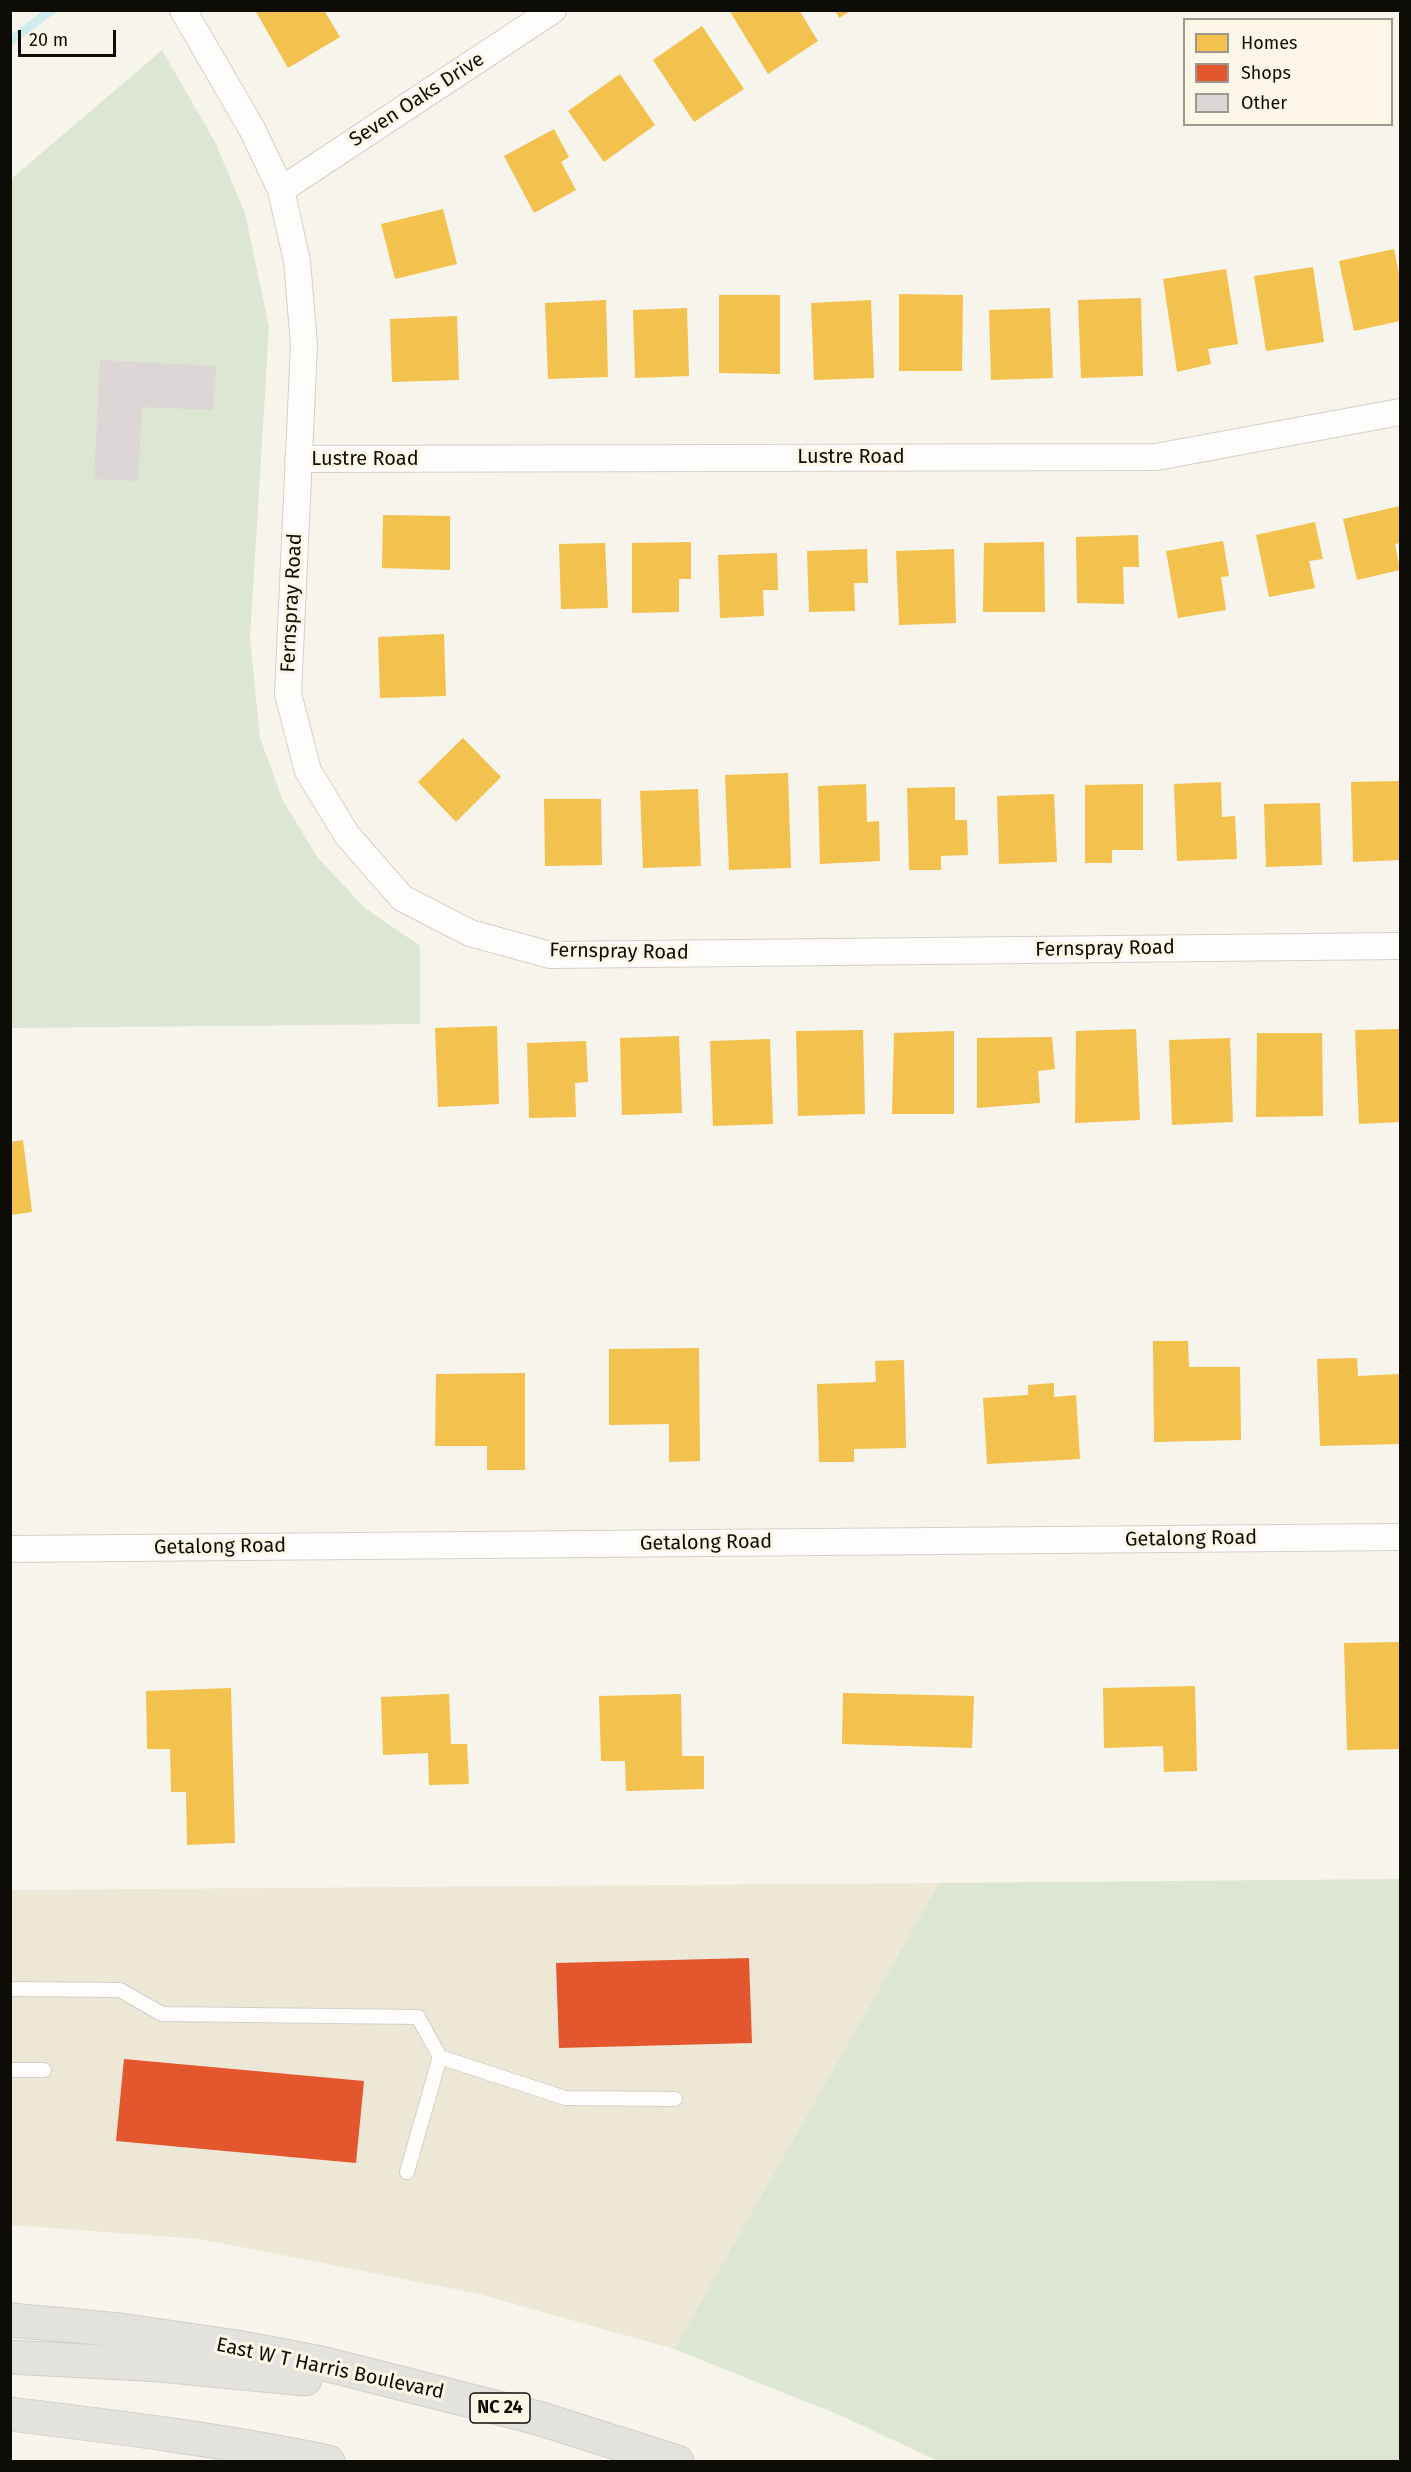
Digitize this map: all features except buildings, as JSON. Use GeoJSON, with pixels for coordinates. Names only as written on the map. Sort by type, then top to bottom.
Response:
{"type":"FeatureCollection","features":[{"type":"Feature","properties":{"kind":"main road","name":"East W T Harris Boulevard"},"geometry":{"type":"LineString","coordinates":[[10,2320],[120,2330],[237,2347],[321,2363],[538,2418],[677,2462]]}},
{"type":"Feature","properties":{"kind":"main road"},"geometry":{"type":"LineString","coordinates":[[10,2357],[161,2365],[429,2389]]}},
{"type":"Feature","properties":{"kind":"main road"},"geometry":{"type":"LineString","coordinates":[[10,2414],[159,2431],[328,2462]]}},
{"type":"Feature","properties":{"kind":"street","name":"Fernspray Road"},"geometry":{"type":"LineString","coordinates":[[183,10],[252,129],[281,190],[297,261],[304,345],[288,694],[308,771],[347,835],[402,898],[470,933],[550,955],[1401,946]]}},
{"type":"Feature","properties":{"kind":"street","name":"Seven Oaks Drive"},"geometry":{"type":"LineString","coordinates":[[281,190],[553,10]]}},
{"type":"Feature","properties":{"kind":"street","name":"Lustre Road"},"geometry":{"type":"LineString","coordinates":[[298,459],[1156,457],[1401,412]]}},
{"type":"Feature","properties":{"kind":"street","name":"Getalong Road"},"geometry":{"type":"LineString","coordinates":[[10,1549],[1401,1537]]}},
{"type":"Feature","properties":{"kind":"lane"},"geometry":{"type":"LineString","coordinates":[[10,1989],[120,1990],[162,2014],[418,2017],[440,2057],[565,2098],[675,2098]]}},
{"type":"Feature","properties":{"kind":"lane"},"geometry":{"type":"LineString","coordinates":[[406,2172],[440,2057]]}},
{"type":"Feature","properties":{"kind":"lane"},"geometry":{"type":"LineString","coordinates":[[10,2070],[44,2070]]}},
{"type":"Feature","properties":{"kind":"shaded area"},"geometry":{"type":"Polygon","coordinates":[[[939,1883],[674,2349],[475,2293],[200,2239],[11,2225],[10,1890],[939,1883]]]}},
{"type":"Feature","properties":{"kind":"green space"},"geometry":{"type":"Polygon","coordinates":[[[162,50],[215,142],[245,213],[269,327],[250,638],[260,738],[283,801],[318,858],[364,907],[420,946],[420,1024],[11,1028],[10,180],[162,50]]]}},
{"type":"Feature","properties":{"kind":"green space"},"geometry":{"type":"Polygon","coordinates":[[[1400,1879],[1400,2461],[938,2461],[842,2416],[674,2349],[939,1883],[1400,1879]]]}},
{"type":"Feature","properties":{"kind":"waterway"},"geometry":{"type":"LineString","coordinates":[[10,41],[52,10]]}}]}
